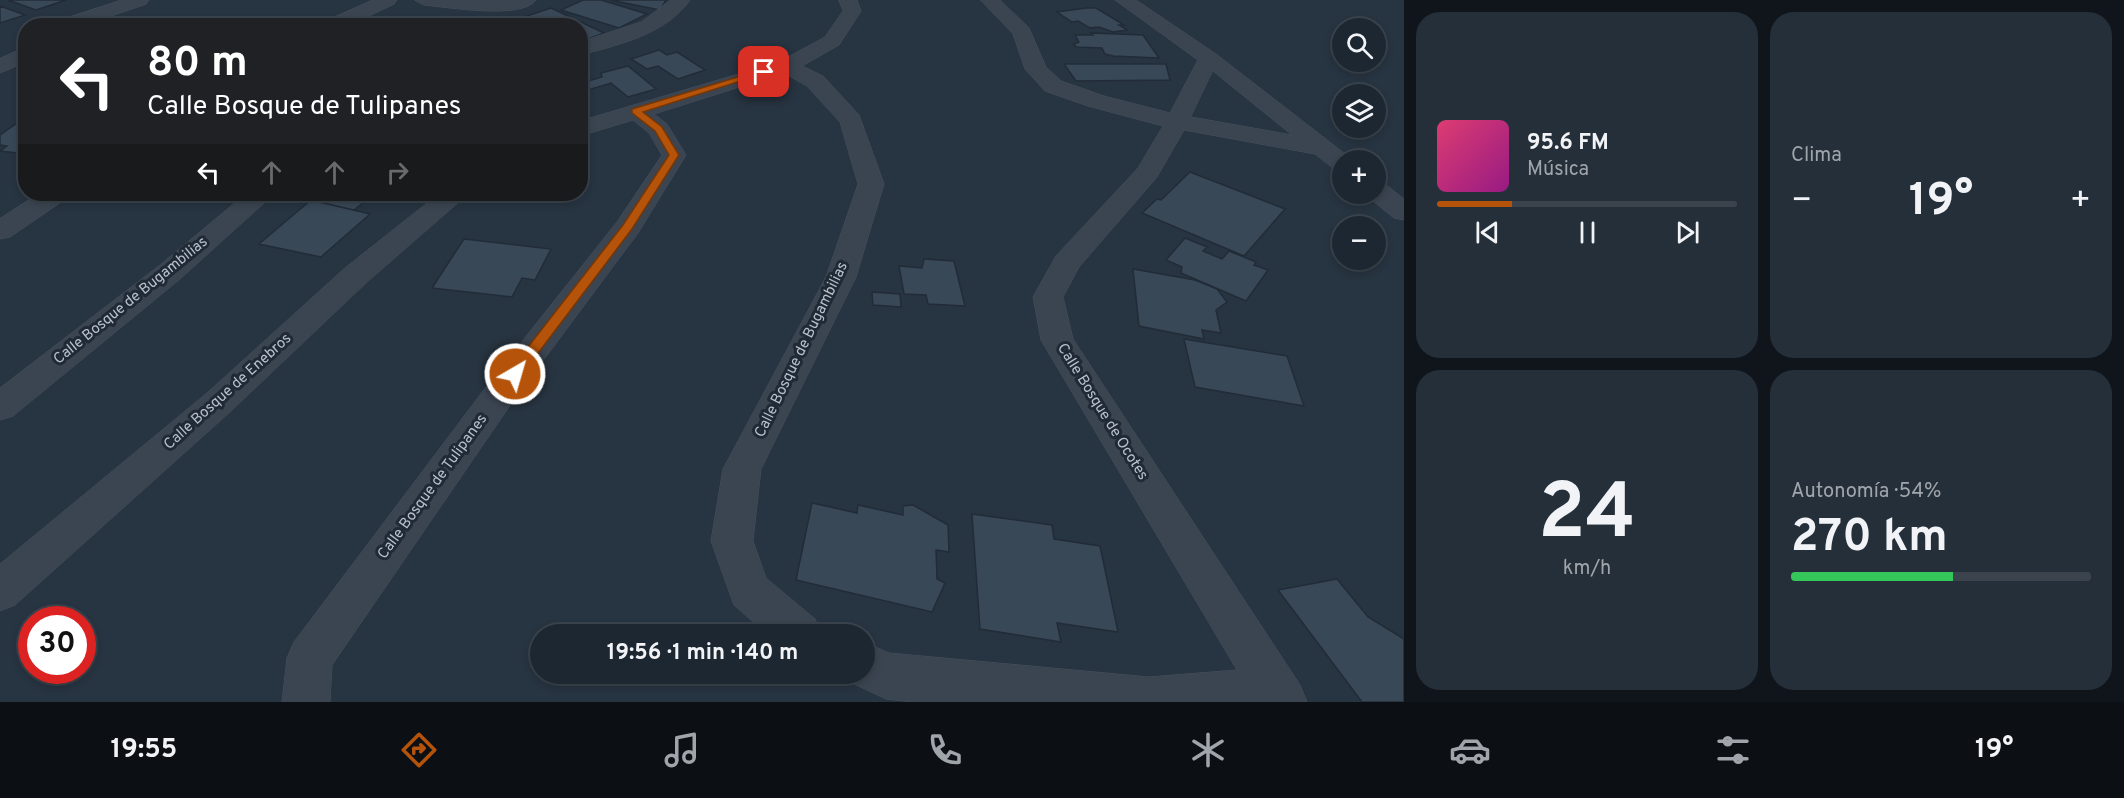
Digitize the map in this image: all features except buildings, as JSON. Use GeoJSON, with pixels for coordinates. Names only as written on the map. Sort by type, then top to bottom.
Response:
{"type":"FeatureCollection","features":[{"type":"Feature","properties":{"kind":"street"},"geometry":{"type":"LineString","coordinates":[[86,18],[140,0]]}},
{"type":"Feature","properties":{"kind":"street"},"geometry":{"type":"LineString","coordinates":[[349,18],[388,0]]}},
{"type":"Feature","properties":{"kind":"street"},"geometry":{"type":"LineString","coordinates":[[424,0],[507,6],[526,0]]}},
{"type":"Feature","properties":{"kind":"street"},"geometry":{"type":"LineString","coordinates":[[588,46],[634,32],[672,12],[681,0]]}},
{"type":"Feature","properties":{"kind":"street"},"geometry":{"type":"LineString","coordinates":[[588,126],[786,66],[832,41],[852,11],[848,0]]}},
{"type":"Feature","properties":{"kind":"street"},"geometry":{"type":"LineString","coordinates":[[990,0],[1022,32],[1036,69],[1053,86],[1096,101],[1178,122],[1323,148]]}},
{"type":"Feature","properties":{"kind":"street"},"geometry":{"type":"LineString","coordinates":[[1124,0],[1209,58],[1332,155]]}},
{"type":"Feature","properties":{"kind":"street"},"geometry":{"type":"LineString","coordinates":[[116,18],[161,2]]}},
{"type":"Feature","properties":{"kind":"street"},"geometry":{"type":"LineString","coordinates":[[0,48],[18,41]]}},
{"type":"Feature","properties":{"kind":"street"},"geometry":{"type":"LineString","coordinates":[[0,67],[18,57]]}},
{"type":"Feature","properties":{"kind":"street","name":"Calle Bosque de Ocotes"},"geometry":{"type":"LineString","coordinates":[[1209,58],[1178,122],[1148,172],[1066,263],[1048,297],[1057,340],[1279,696]]}},
{"type":"Feature","properties":{"kind":"street","name":"Calle Bosque de Bugambilias"},"geometry":{"type":"LineString","coordinates":[[786,66],[815,81],[851,120],[871,184],[841,277],[742,469],[732,541],[749,591],[787,624]]}},
{"type":"Feature","properties":{"kind":"street","name":"Calle Bosque de Tulipanes"},"geometry":{"type":"LineString","coordinates":[[306,702],[310,658],[501,392],[628,227],[674,155],[659,129],[636,111]]}},
{"type":"Feature","properties":{"kind":"street"},"geometry":{"type":"LineString","coordinates":[[1386,198],[1404,212]]}},
{"type":"Feature","properties":{"kind":"street"},"geometry":{"type":"LineString","coordinates":[[0,231],[45,201]]}},
{"type":"Feature","properties":{"kind":"street","name":"Calle Bosque de Bugambilias"},"geometry":{"type":"LineString","coordinates":[[0,407],[170,272],[253,201]]}},
{"type":"Feature","properties":{"kind":"street","name":"Calle Bosque de Enebros"},"geometry":{"type":"LineString","coordinates":[[0,591],[219,402],[356,275],[446,201]]}},
{"type":"Feature","properties":{"kind":"street"},"geometry":{"type":"LineString","coordinates":[[875,670],[886,676],[1149,701],[1279,696]]}},
{"type":"Feature","properties":{"kind":"route"},"geometry":{"type":"LineString","coordinates":[[515,374],[628,227],[674,155],[659,129],[636,111],[764,72]]}}]}
